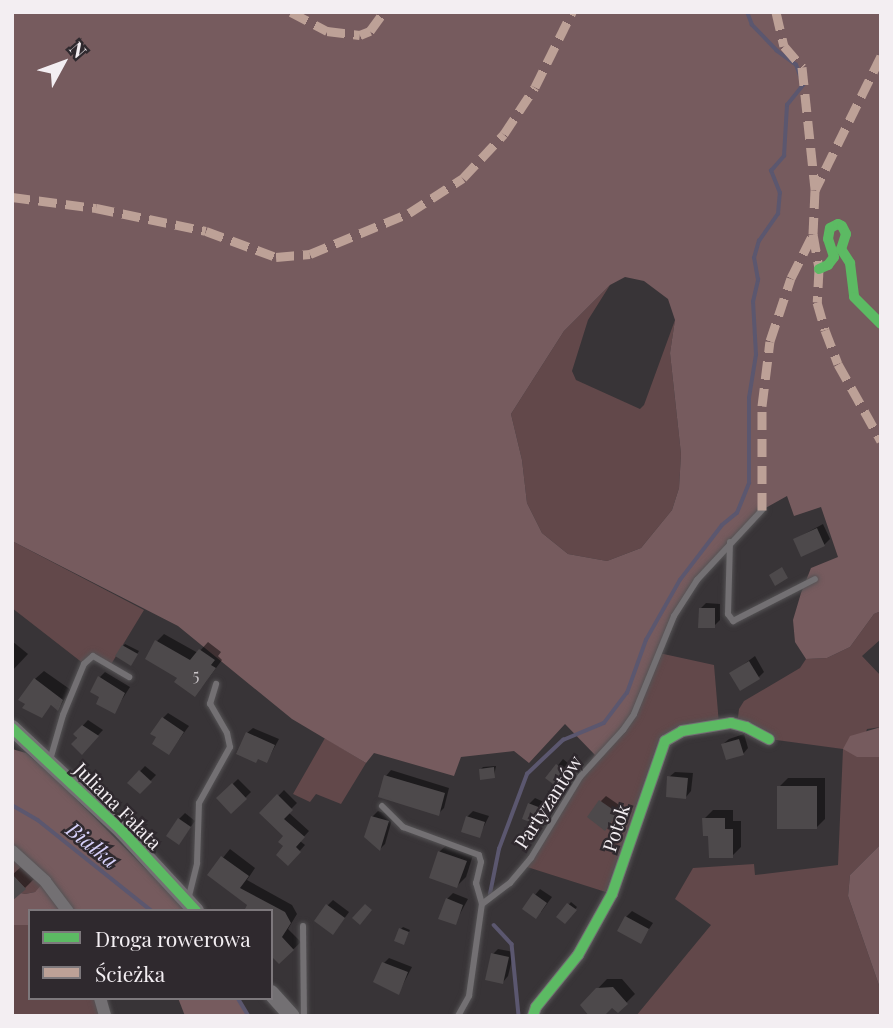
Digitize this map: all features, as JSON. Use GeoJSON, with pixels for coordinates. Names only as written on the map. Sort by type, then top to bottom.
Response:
{"type":"FeatureCollection","features":[{"type":"Feature","properties":{"kind":"street","name":"Potok"},"geometry":{"type":"LineString","coordinates":[[533,1016],[536,1007],[579,955],[612,894],[665,741],[682,730],[731,723],[746,727],[769,739]]}},
{"type":"Feature","properties":{"kind":"street","name":"Juliana Fałata"},"geometry":{"type":"LineString","coordinates":[[12,728],[121,831],[192,906]]}},
{"type":"Feature","properties":{"kind":"street"},"geometry":{"type":"LineString","coordinates":[[12,851],[45,881],[66,909]]}},
{"type":"Feature","properties":{"kind":"street"},"geometry":{"type":"LineString","coordinates":[[273,995],[292,1016]]}},
{"type":"Feature","properties":{"kind":"lane","name":"Partyzantów"},"geometry":{"type":"LineString","coordinates":[[482,904],[510,883],[531,858],[580,776],[629,722],[674,616],[697,580],[762,510]]}},
{"type":"Feature","properties":{"kind":"lane"},"geometry":{"type":"LineString","coordinates":[[730,542],[732,551],[728,614],[733,621],[815,579]]}},
{"type":"Feature","properties":{"kind":"lane"},"geometry":{"type":"LineString","coordinates":[[49,762],[63,715],[84,664],[93,656],[129,677]]}},
{"type":"Feature","properties":{"kind":"lane"},"geometry":{"type":"LineString","coordinates":[[192,906],[199,803],[230,747],[227,733],[210,704],[216,684]]}},
{"type":"Feature","properties":{"kind":"lane"},"geometry":{"type":"LineString","coordinates":[[382,806],[403,827],[479,855],[481,862],[477,883],[482,904],[469,996],[458,1016]]}},
{"type":"Feature","properties":{"kind":"lane"},"geometry":{"type":"LineString","coordinates":[[303,926],[304,1016]]}},
{"type":"Feature","properties":{"kind":"shaded area"},"geometry":{"type":"Polygon","coordinates":[[[12,12],[881,12],[881,611],[874,614],[850,647],[827,658],[806,659],[795,642],[793,620],[811,568],[838,557],[821,507],[794,516],[787,496],[762,510],[697,580],[674,616],[634,714],[596,756],[565,724],[529,763],[514,751],[461,757],[454,776],[374,753],[366,763],[292,719],[178,626],[12,541],[12,12]],[[625,277],[610,285],[564,331],[511,414],[522,460],[527,503],[542,533],[568,554],[607,561],[641,548],[672,510],[679,488],[681,454],[670,353],[675,320],[668,299],[644,281],[625,277]]]}},
{"type":"Feature","properties":{"kind":"shaded area"},"geometry":{"type":"Polygon","coordinates":[[[610,285],[588,320],[572,371],[576,380],[640,409],[644,405],[675,320],[670,353],[681,454],[679,488],[672,510],[641,548],[607,561],[568,554],[542,533],[527,503],[522,460],[511,414],[564,331],[610,285]]]}},
{"type":"Feature","properties":{"kind":"shaded area"},"geometry":{"type":"Polygon","coordinates":[[[12,541],[144,610],[110,666],[94,656],[84,664],[12,608],[12,541]]]}},
{"type":"Feature","properties":{"kind":"shaded area"},"geometry":{"type":"Polygon","coordinates":[[[881,611],[881,639],[862,656],[881,676],[881,727],[867,729],[857,757],[881,757],[881,844],[850,875],[848,896],[881,991],[881,1016],[636,1016],[711,925],[675,899],[693,868],[754,864],[755,875],[838,865],[843,749],[769,739],[737,725],[739,709],[744,701],[800,668],[806,659],[827,658],[850,647],[874,614],[881,611]]]}},
{"type":"Feature","properties":{"kind":"shaded area"},"geometry":{"type":"Polygon","coordinates":[[[659,653],[714,665],[719,724],[671,736],[612,894],[524,866],[659,653]]]}},
{"type":"Feature","properties":{"kind":"shaded area"},"geometry":{"type":"Polygon","coordinates":[[[881,727],[881,757],[857,757],[843,749],[850,736],[881,727]]]}},
{"type":"Feature","properties":{"kind":"shaded area"},"geometry":{"type":"Polygon","coordinates":[[[325,738],[366,763],[341,804],[316,794],[310,802],[293,794],[325,738]]]}},
{"type":"Feature","properties":{"kind":"shaded area"},"geometry":{"type":"Polygon","coordinates":[[[12,749],[26,753],[55,778],[186,909],[28,909],[28,925],[12,925],[12,891],[25,894],[35,892],[45,881],[12,851],[12,749]]]}},
{"type":"Feature","properties":{"kind":"shaded area"},"geometry":{"type":"Polygon","coordinates":[[[881,844],[881,991],[848,896],[850,875],[881,844]]]}},
{"type":"Feature","properties":{"kind":"shaded area"},"geometry":{"type":"Polygon","coordinates":[[[12,851],[31,867],[42,887],[35,892],[25,894],[12,891],[12,851]]]}},
{"type":"Feature","properties":{"kind":"shaded area"},"geometry":{"type":"Polygon","coordinates":[[[12,925],[28,925],[28,1000],[101,1000],[105,1016],[12,1016],[12,925]]]}},
{"type":"Feature","properties":{"kind":"shaded area"},"geometry":{"type":"Polygon","coordinates":[[[179,1000],[239,1000],[249,1016],[185,1016],[179,1000]]]}},
{"type":"Feature","properties":{"kind":"building"},"geometry":{"type":"Polygon","coordinates":[[[817,528],[825,546],[801,557],[793,539],[817,528]]]}},
{"type":"Feature","properties":{"kind":"building"},"geometry":{"type":"Polygon","coordinates":[[[782,567],[788,578],[775,586],[769,575],[782,567]]]}},
{"type":"Feature","properties":{"kind":"building"},"geometry":{"type":"Polygon","coordinates":[[[699,608],[715,608],[715,628],[698,628],[699,608]]]}},
{"type":"Feature","properties":{"kind":"building"},"geometry":{"type":"Polygon","coordinates":[[[155,640],[190,660],[199,649],[215,660],[211,665],[216,668],[195,697],[174,682],[177,678],[145,659],[155,640]]]}},
{"type":"Feature","properties":{"kind":"building"},"geometry":{"type":"Polygon","coordinates":[[[122,645],[138,654],[131,666],[115,656],[122,645]]]}},
{"type":"Feature","properties":{"kind":"building"},"geometry":{"type":"Polygon","coordinates":[[[749,661],[760,679],[740,691],[729,673],[749,661]]]}},
{"type":"Feature","properties":{"kind":"building"},"geometry":{"type":"Polygon","coordinates":[[[98,676],[125,693],[115,714],[96,704],[99,697],[90,692],[98,676]]]}},
{"type":"Feature","properties":{"kind":"building"},"geometry":{"type":"Polygon","coordinates":[[[34,678],[63,700],[58,711],[51,705],[42,718],[22,708],[25,704],[18,700],[34,678]]]}},
{"type":"Feature","properties":{"kind":"building"},"geometry":{"type":"Polygon","coordinates":[[[162,717],[184,732],[169,755],[152,744],[156,737],[150,734],[162,717]]]}},
{"type":"Feature","properties":{"kind":"building"},"geometry":{"type":"Polygon","coordinates":[[[82,725],[99,736],[82,755],[71,744],[77,738],[73,734],[82,725]]]}},
{"type":"Feature","properties":{"kind":"building"},"geometry":{"type":"Polygon","coordinates":[[[246,732],[275,745],[267,763],[258,759],[256,763],[236,754],[246,732]]]}},
{"type":"Feature","properties":{"kind":"building"},"geometry":{"type":"Polygon","coordinates":[[[739,739],[744,755],[726,760],[721,744],[739,739]]]}},
{"type":"Feature","properties":{"kind":"building"},"geometry":{"type":"Polygon","coordinates":[[[556,764],[570,774],[561,790],[545,778],[556,764]]]}},
{"type":"Feature","properties":{"kind":"building"},"geometry":{"type":"Polygon","coordinates":[[[494,767],[495,778],[480,780],[479,769],[494,767]]]}},
{"type":"Feature","properties":{"kind":"building"},"geometry":{"type":"Polygon","coordinates":[[[139,770],[152,782],[140,794],[127,783],[139,770]]]}},
{"type":"Feature","properties":{"kind":"building"},"geometry":{"type":"Polygon","coordinates":[[[384,775],[445,793],[439,816],[378,797],[384,775]]]}},
{"type":"Feature","properties":{"kind":"building"},"geometry":{"type":"Polygon","coordinates":[[[667,776],[688,778],[686,799],[666,797],[667,776]]]}},
{"type":"Feature","properties":{"kind":"building"},"geometry":{"type":"Polygon","coordinates":[[[232,783],[247,799],[231,814],[216,798],[232,783]]]}},
{"type":"Feature","properties":{"kind":"building"},"geometry":{"type":"Polygon","coordinates":[[[777,786],[817,786],[817,829],[777,829],[777,786]]]}},
{"type":"Feature","properties":{"kind":"building"},"geometry":{"type":"Polygon","coordinates":[[[277,794],[293,810],[284,819],[305,837],[296,847],[301,852],[288,866],[276,855],[283,846],[278,842],[283,836],[259,813],[277,794]]]}},
{"type":"Feature","properties":{"kind":"building"},"geometry":{"type":"Polygon","coordinates":[[[599,800],[618,813],[605,831],[587,817],[599,800]]]}},
{"type":"Feature","properties":{"kind":"building"},"geometry":{"type":"Polygon","coordinates":[[[528,803],[541,808],[535,824],[522,819],[528,803]]]}},
{"type":"Feature","properties":{"kind":"building"},"geometry":{"type":"Polygon","coordinates":[[[371,816],[389,821],[380,851],[364,837],[371,816]]]}},
{"type":"Feature","properties":{"kind":"building"},"geometry":{"type":"Polygon","coordinates":[[[466,816],[485,822],[480,838],[461,832],[466,816]]]}},
{"type":"Feature","properties":{"kind":"building"},"geometry":{"type":"Polygon","coordinates":[[[178,818],[191,827],[179,845],[166,836],[178,818]]]}},
{"type":"Feature","properties":{"kind":"building"},"geometry":{"type":"Polygon","coordinates":[[[702,818],[725,818],[725,829],[733,829],[733,858],[709,858],[708,836],[703,836],[702,818]]]}},
{"type":"Feature","properties":{"kind":"building"},"geometry":{"type":"Polygon","coordinates":[[[438,851],[467,861],[457,888],[429,878],[438,851]]]}},
{"type":"Feature","properties":{"kind":"building"},"geometry":{"type":"Polygon","coordinates":[[[221,856],[249,876],[240,888],[285,912],[291,923],[282,937],[294,950],[279,964],[273,958],[273,909],[245,909],[247,905],[207,875],[221,856]]]}},
{"type":"Feature","properties":{"kind":"building"},"geometry":{"type":"Polygon","coordinates":[[[12,874],[26,889],[12,901],[12,874]]]}},
{"type":"Feature","properties":{"kind":"building"},"geometry":{"type":"Polygon","coordinates":[[[533,893],[547,903],[536,919],[522,909],[533,893]]]}},
{"type":"Feature","properties":{"kind":"building"},"geometry":{"type":"Polygon","coordinates":[[[446,898],[463,905],[456,925],[438,919],[446,898]]]}},
{"type":"Feature","properties":{"kind":"building"},"geometry":{"type":"Polygon","coordinates":[[[567,903],[577,910],[565,924],[556,917],[567,903]]]}},
{"type":"Feature","properties":{"kind":"building"},"geometry":{"type":"Polygon","coordinates":[[[326,904],[345,918],[333,935],[314,921],[326,904]]]}},
{"type":"Feature","properties":{"kind":"building"},"geometry":{"type":"Polygon","coordinates":[[[365,904],[372,910],[360,925],[352,918],[365,904]]]}},
{"type":"Feature","properties":{"kind":"building"},"geometry":{"type":"Polygon","coordinates":[[[625,916],[649,929],[641,944],[617,931],[625,916]]]}},
{"type":"Feature","properties":{"kind":"building"},"geometry":{"type":"Polygon","coordinates":[[[399,928],[409,932],[404,945],[394,941],[399,928]]]}},
{"type":"Feature","properties":{"kind":"building"},"geometry":{"type":"Polygon","coordinates":[[[491,953],[509,957],[503,984],[485,980],[491,953]]]}},
{"type":"Feature","properties":{"kind":"building"},"geometry":{"type":"Polygon","coordinates":[[[382,962],[408,972],[399,995],[373,982],[382,962]]]}},
{"type":"Feature","properties":{"kind":"building"},"geometry":{"type":"Polygon","coordinates":[[[613,987],[628,1004],[618,1013],[612,1008],[604,1016],[589,1016],[580,1005],[596,988],[613,987]]]}},
{"type":"Feature","properties":{"kind":"waterway"},"geometry":{"type":"LineString","coordinates":[[490,894],[499,849],[527,774],[563,740],[604,723],[627,693],[646,640],[680,580],[722,525],[737,513],[749,483],[749,398],[756,355],[753,302],[758,280],[754,258],[759,241],[778,214],[780,193],[771,171],[784,156],[787,105],[803,85],[796,65],[777,51],[752,25],[747,12]]}},
{"type":"Feature","properties":{"kind":"waterway","name":"Białka"},"geometry":{"type":"LineString","coordinates":[[12,805],[38,820],[149,909]]}},
{"type":"Feature","properties":{"kind":"waterway"},"geometry":{"type":"LineString","coordinates":[[494,925],[512,944],[519,1016]]}},
{"type":"Feature","properties":{"kind":"waterway","name":"Białka"},"geometry":{"type":"LineString","coordinates":[[239,1000],[249,1016]]}},
{"type":"Feature","properties":{"kind":"marked path"},"geometry":{"type":"LineString","coordinates":[[291,12],[327,31],[360,35],[370,31],[384,12]]}},
{"type":"Feature","properties":{"kind":"marked path"},"geometry":{"type":"LineString","coordinates":[[12,197],[96,208],[206,231],[276,257],[310,254],[409,213],[463,178],[504,134],[535,87],[572,12]]}},
{"type":"Feature","properties":{"kind":"marked path"},"geometry":{"type":"LineString","coordinates":[[776,12],[784,46],[802,67],[815,189]]}},
{"type":"Feature","properties":{"kind":"marked path"},"geometry":{"type":"LineString","coordinates":[[881,56],[815,190],[813,234],[819,269],[817,302],[825,330],[838,364],[881,441]]}},
{"type":"Feature","properties":{"kind":"marked path"},"geometry":{"type":"LineString","coordinates":[[762,510],[762,406],[770,341],[791,278],[813,234]]}},
{"type":"Feature","properties":{"kind":"cycle path"},"geometry":{"type":"LineString","coordinates":[[819,269],[828,265],[834,257],[828,239],[830,228],[838,224],[846,234],[841,249],[850,263],[854,297],[881,324]]}},
{"type":"Feature","properties":{"kind":"cycle path"},"geometry":{"type":"LineString","coordinates":[[533,1016],[536,1007],[578,955],[612,894],[665,741],[682,731],[731,723],[746,727],[769,739]]}},
{"type":"Feature","properties":{"kind":"cycle path"},"geometry":{"type":"LineString","coordinates":[[12,728],[122,831],[194,909]]}}]}
